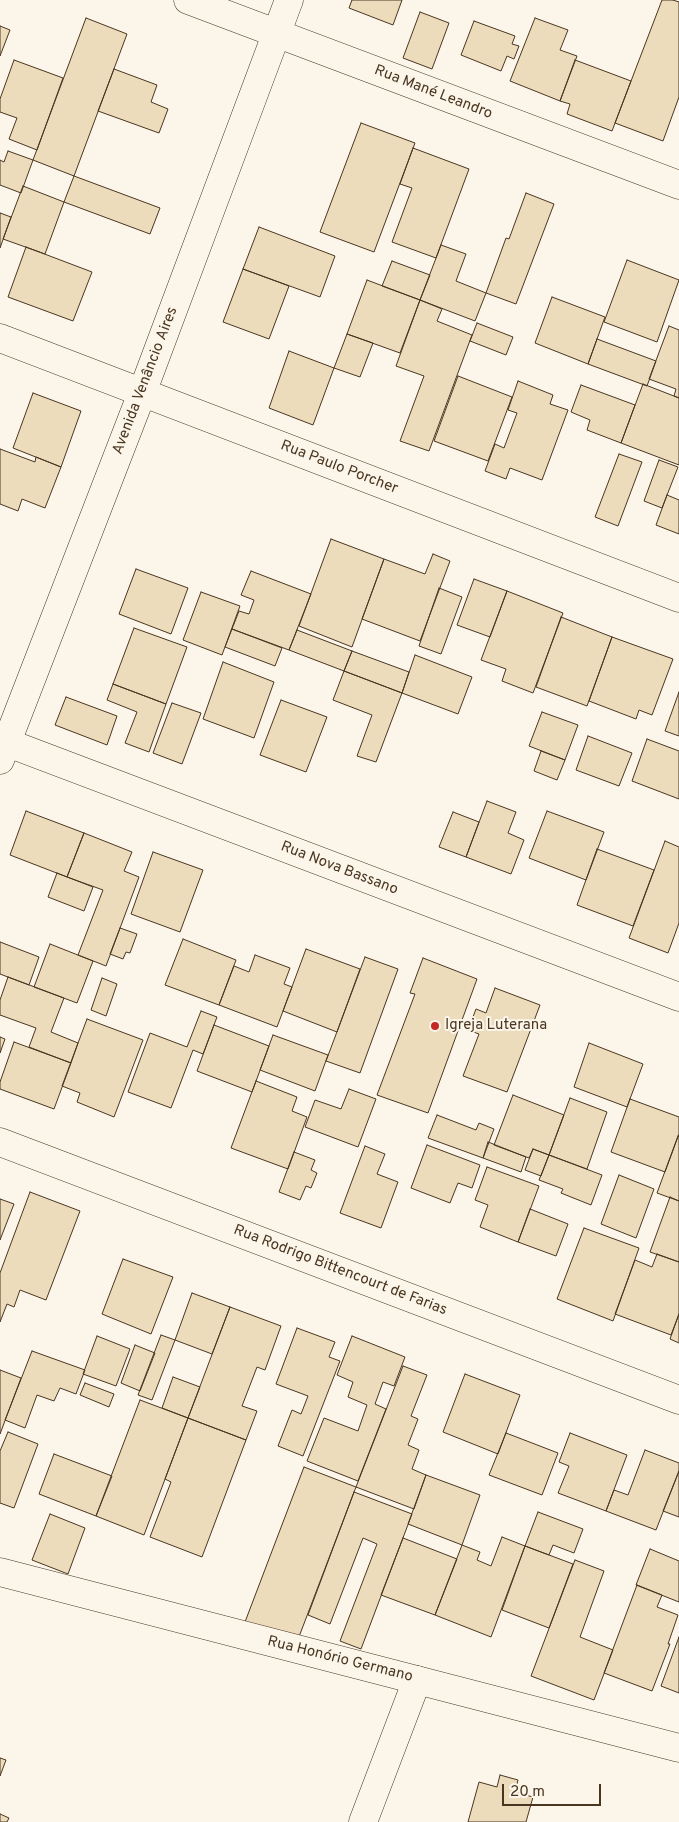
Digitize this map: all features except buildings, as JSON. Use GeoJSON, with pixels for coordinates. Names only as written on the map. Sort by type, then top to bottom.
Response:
{"type":"FeatureCollection","features":[{"type":"Feature","properties":{"kind":"street","name":"Rua Mané Leandro"},"geometry":{"type":"LineString","coordinates":[[188,0],[679,185]]}},
{"type":"Feature","properties":{"kind":"street","name":"Avenida Venâncio Aires"},"geometry":{"type":"LineString","coordinates":[[2,748],[142,393],[289,0]]}},
{"type":"Feature","properties":{"kind":"street","name":"Rua Paulo Porcher"},"geometry":{"type":"LineString","coordinates":[[0,338],[679,598]]}},
{"type":"Feature","properties":{"kind":"street","name":"Rua Nova Bassano"},"geometry":{"type":"LineString","coordinates":[[2,748],[679,997]]}},
{"type":"Feature","properties":{"kind":"street","name":"Rua Rodrigo Bittencourt de Farias"},"geometry":{"type":"LineString","coordinates":[[0,1142],[679,1400]]}},
{"type":"Feature","properties":{"kind":"street","name":"Rua Honório Germano"},"geometry":{"type":"LineString","coordinates":[[0,1572],[679,1748]]}},
{"type":"Feature","properties":{"kind":"street"},"geometry":{"type":"LineString","coordinates":[[363,1822],[417,1680]]}},
{"type":"Feature","properties":{"kind":"place","name":"Igreja Luterana"},"geometry":{"type":"Point","coordinates":[435,1026]}}]}
